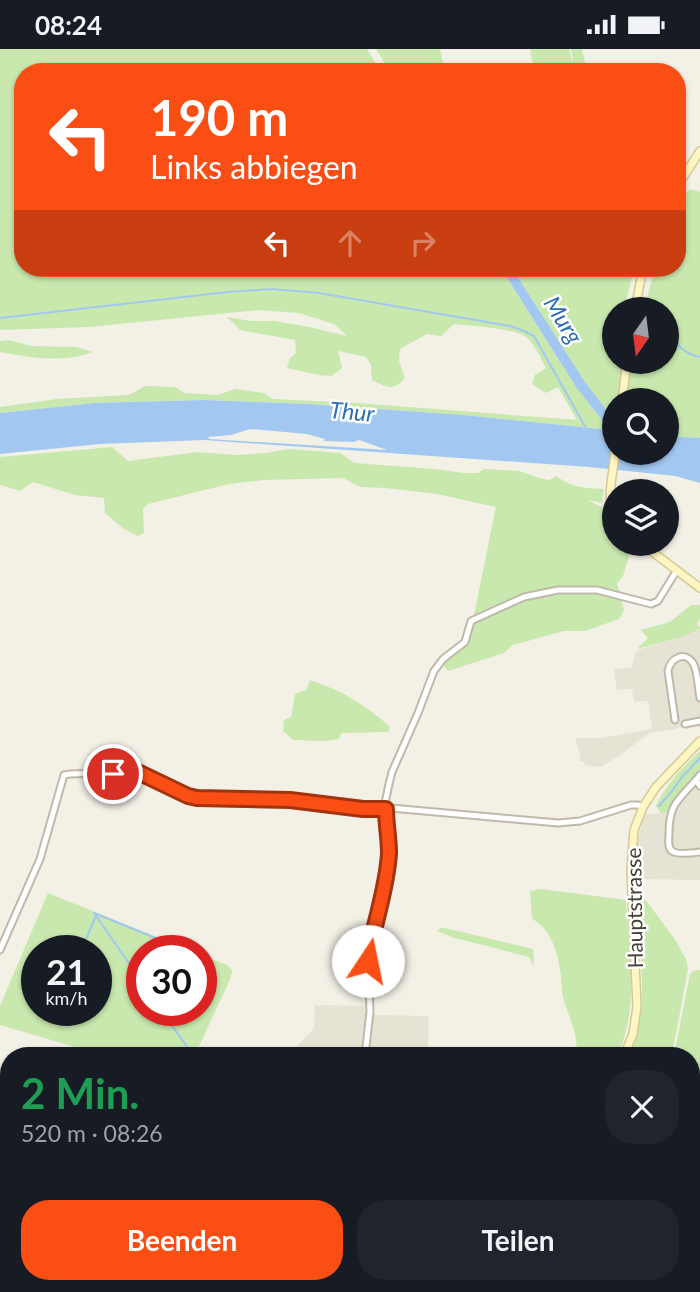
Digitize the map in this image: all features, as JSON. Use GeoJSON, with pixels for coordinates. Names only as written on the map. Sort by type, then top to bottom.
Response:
{"type":"FeatureCollection","features":[{"type":"Feature","properties":{"kind":"main road"},"geometry":{"type":"LineString","coordinates":[[686,173],[700,151]]}},
{"type":"Feature","properties":{"kind":"main road"},"geometry":{"type":"LineString","coordinates":[[637,297],[641,277]]}},
{"type":"Feature","properties":{"kind":"main road"},"geometry":{"type":"LineString","coordinates":[[658,556],[700,588]]}},
{"type":"Feature","properties":{"kind":"main road","name":"Hauptstrasse"},"geometry":{"type":"LineString","coordinates":[[627,1047],[633,1034],[637,1007],[631,870],[633,837],[643,807],[664,777],[700,741]]}},
{"type":"Feature","properties":{"kind":"street"},"geometry":{"type":"LineString","coordinates":[[366,1047],[370,1006],[368,961],[371,939],[382,902],[389,853],[386,798],[392,772],[434,671],[443,659],[465,642],[471,621],[524,597],[558,590],[597,590],[651,604],[658,601],[677,571]]}},
{"type":"Feature","properties":{"kind":"street"},"geometry":{"type":"LineString","coordinates":[[675,720],[668,671],[673,660],[680,657],[691,661],[695,668],[700,698]]}},
{"type":"Feature","properties":{"kind":"street"},"geometry":{"type":"LineString","coordinates":[[685,724],[700,721]]}},
{"type":"Feature","properties":{"kind":"street"},"geometry":{"type":"LineString","coordinates":[[0,950],[40,859],[64,775],[138,772],[197,798],[290,800],[363,809],[391,808],[558,823],[580,821],[631,805],[643,807]]}},
{"type":"Feature","properties":{"kind":"street"},"geometry":{"type":"LineString","coordinates":[[699,780],[676,802],[670,813],[668,845],[673,852],[700,852]]}},
{"type":"Feature","properties":{"kind":"shaded area"},"geometry":{"type":"Polygon","coordinates":[[[700,629],[700,729],[697,722],[649,733],[601,767],[584,765],[585,762],[580,761],[575,738],[601,738],[652,729],[648,701],[634,702],[632,689],[617,690],[614,669],[631,668],[636,653],[641,649],[700,629]]]}},
{"type":"Feature","properties":{"kind":"shaded area"},"geometry":{"type":"Polygon","coordinates":[[[700,772],[700,880],[636,879],[637,843],[644,815],[668,812],[674,801],[700,772]]]}},
{"type":"Feature","properties":{"kind":"shaded area"},"geometry":{"type":"Polygon","coordinates":[[[315,1005],[372,1006],[372,1013],[377,1015],[429,1016],[428,1047],[296,1047],[314,1028],[315,1005]]]}},
{"type":"Feature","properties":{"kind":"green space"},"geometry":{"type":"Polygon","coordinates":[[[0,49],[367,49],[376,63],[14,63],[14,277],[507,277],[576,387],[602,419],[602,429],[463,415],[203,400],[95,403],[0,413],[0,407],[57,399],[129,395],[145,386],[175,387],[184,393],[218,395],[235,389],[264,393],[273,399],[577,420],[558,387],[546,393],[532,384],[535,375],[546,368],[530,341],[523,335],[499,329],[454,324],[441,336],[427,334],[400,349],[399,361],[405,378],[390,387],[372,380],[371,365],[366,357],[338,351],[342,368],[331,376],[287,368],[290,358],[296,353],[295,340],[240,330],[227,317],[275,321],[347,336],[334,324],[299,313],[258,310],[89,327],[0,330],[0,49]]]}},
{"type":"Feature","properties":{"kind":"green space"},"geometry":{"type":"Polygon","coordinates":[[[376,49],[440,49],[443,63],[385,63],[376,49]]]}},
{"type":"Feature","properties":{"kind":"green space"},"geometry":{"type":"Polygon","coordinates":[[[530,49],[569,49],[573,63],[532,63],[530,49]]]}},
{"type":"Feature","properties":{"kind":"green space"},"geometry":{"type":"Polygon","coordinates":[[[571,49],[582,49],[585,63],[574,63],[571,49]]]}},
{"type":"Feature","properties":{"kind":"green space"},"geometry":{"type":"Polygon","coordinates":[[[690,189],[700,192],[700,438],[679,437],[679,388],[602,388],[602,406],[518,277],[632,277],[627,297],[602,297],[602,375],[679,375],[679,297],[647,297],[653,277],[686,277],[686,194],[690,189]]]}},
{"type":"Feature","properties":{"kind":"green space"},"geometry":{"type":"Polygon","coordinates":[[[9,340],[31,346],[76,347],[93,352],[70,357],[35,358],[0,352],[0,341],[9,340]]]}},
{"type":"Feature","properties":{"kind":"green space"},"geometry":{"type":"Polygon","coordinates":[[[112,447],[128,461],[198,452],[237,455],[288,449],[341,453],[354,463],[463,473],[478,473],[484,469],[519,471],[550,480],[556,476],[579,487],[602,489],[602,503],[588,500],[602,507],[602,556],[629,556],[623,576],[617,583],[624,610],[619,619],[585,631],[564,631],[513,645],[504,653],[448,671],[441,663],[467,643],[474,622],[541,591],[475,617],[496,507],[437,494],[361,487],[343,478],[264,480],[229,484],[148,504],[143,509],[144,533],[138,536],[124,529],[105,513],[104,498],[75,495],[33,482],[20,491],[0,485],[0,457],[112,447]]]}},
{"type":"Feature","properties":{"kind":"green space"},"geometry":{"type":"Polygon","coordinates":[[[691,605],[700,605],[700,619],[697,624],[700,629],[682,637],[637,649],[648,638],[641,630],[670,622],[691,605]]]}},
{"type":"Feature","properties":{"kind":"green space"},"geometry":{"type":"Polygon","coordinates":[[[310,680],[343,693],[362,705],[390,727],[388,732],[341,733],[339,739],[326,741],[293,740],[283,731],[284,720],[291,717],[295,694],[306,690],[310,680]]]}},
{"type":"Feature","properties":{"kind":"green space"},"geometry":{"type":"Polygon","coordinates":[[[700,751],[700,772],[674,801],[668,812],[661,813],[656,806],[665,790],[700,751]]]}},
{"type":"Feature","properties":{"kind":"green space"},"geometry":{"type":"Polygon","coordinates":[[[636,887],[686,959],[688,969],[673,1047],[633,1047],[641,1014],[642,993],[636,887]]]}},
{"type":"Feature","properties":{"kind":"green space"},"geometry":{"type":"Polygon","coordinates":[[[541,889],[626,900],[631,999],[629,1019],[620,1047],[577,1047],[563,997],[555,947],[544,928],[532,919],[530,891],[541,889]]]}},
{"type":"Feature","properties":{"kind":"green space"},"geometry":{"type":"Polygon","coordinates":[[[48,893],[152,935],[126,935],[126,1026],[208,1026],[199,1047],[75,1047],[0,1025],[0,1006],[21,957],[21,1026],[112,1026],[112,935],[30,935],[48,893]]]}},
{"type":"Feature","properties":{"kind":"green space"},"geometry":{"type":"Polygon","coordinates":[[[440,928],[533,949],[534,967],[529,957],[455,938],[437,931],[440,928]]]}},
{"type":"Feature","properties":{"kind":"green space"},"geometry":{"type":"Polygon","coordinates":[[[217,961],[232,970],[217,1007],[217,961]]]}},
{"type":"Feature","properties":{"kind":"green space"},"geometry":{"type":"Polygon","coordinates":[[[700,970],[700,1047],[676,1047],[690,974],[700,970]]]}},
{"type":"Feature","properties":{"kind":"water","name":"Thur"},"geometry":{"type":"Polygon","coordinates":[[[507,277],[518,277],[602,404],[602,420],[576,387],[507,277]]]}},
{"type":"Feature","properties":{"kind":"water","name":"Thur"},"geometry":{"type":"Polygon","coordinates":[[[203,400],[463,415],[602,429],[602,465],[679,465],[679,437],[700,438],[700,483],[675,476],[589,467],[204,440],[100,444],[0,454],[0,413],[95,403],[203,400]],[[250,429],[231,435],[208,437],[387,450],[359,440],[324,441],[325,439],[307,434],[250,429]]]}},
{"type":"Feature","properties":{"kind":"waterway"},"geometry":{"type":"LineString","coordinates":[[0,318],[271,289],[319,293],[510,326],[534,336],[586,428]]}},
{"type":"Feature","properties":{"kind":"waterway"},"geometry":{"type":"LineString","coordinates":[[679,346],[700,357]]}},
{"type":"Feature","properties":{"kind":"waterway"},"geometry":{"type":"LineString","coordinates":[[659,806],[700,758]]}},
{"type":"Feature","properties":{"kind":"waterway"},"geometry":{"type":"LineString","coordinates":[[94,913],[126,959]]}},
{"type":"Feature","properties":{"kind":"waterway"},"geometry":{"type":"LineString","coordinates":[[94,913],[148,935]]}},
{"type":"Feature","properties":{"kind":"waterway"},"geometry":{"type":"LineString","coordinates":[[88,935],[96,916]]}},
{"type":"Feature","properties":{"kind":"waterway"},"geometry":{"type":"LineString","coordinates":[[172,1026],[187,1047]]}},
{"type":"Feature","properties":{"kind":"route"},"geometry":{"type":"LineString","coordinates":[[113,774],[138,772],[197,798],[290,800],[363,809],[386,809],[389,853],[382,902],[371,939],[368,961]]}},
{"type":"Feature","properties":{"kind":"water label","name":"Murg"},"geometry":{"type":"Point","coordinates":[563,320]}}]}
